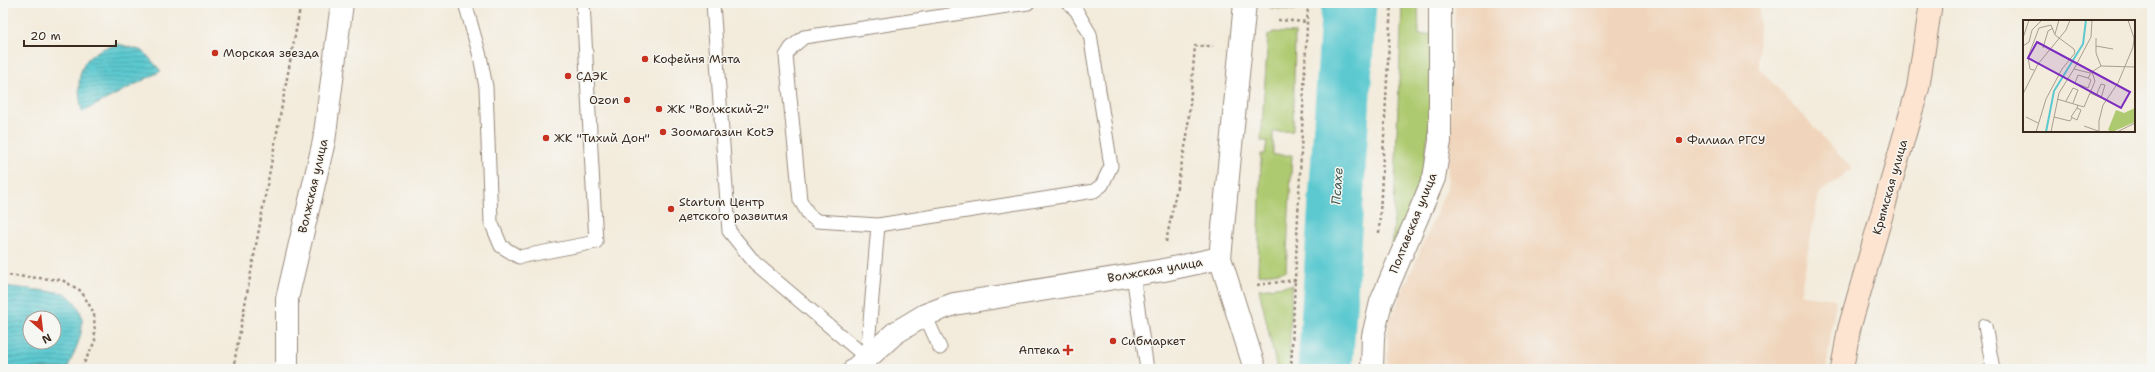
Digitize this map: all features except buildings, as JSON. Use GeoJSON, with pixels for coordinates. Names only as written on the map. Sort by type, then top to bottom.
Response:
{"type":"FeatureCollection","features":[{"type":"Feature","properties":{"kind":"street","name":"Волжская улица"},"geometry":{"type":"LineString","coordinates":[[287,369],[287,299],[324,141],[342,3]]}},
{"type":"Feature","properties":{"kind":"street"},"geometry":{"type":"LineString","coordinates":[[1245,3],[1220,258],[1255,369]]}},
{"type":"Feature","properties":{"kind":"street","name":"Полтавская улица"},"geometry":{"type":"LineString","coordinates":[[1372,369],[1373,336],[1381,302],[1434,178],[1440,140],[1440,3]]}},
{"type":"Feature","properties":{"kind":"street","name":"Крымская улица"},"geometry":{"type":"LineString","coordinates":[[1842,369],[1849,329],[1918,88],[1931,3]]}},
{"type":"Feature","properties":{"kind":"street","name":"Волжская улица"},"geometry":{"type":"LineString","coordinates":[[861,364],[895,333],[925,315],[954,304],[1133,275],[1220,258]]}},
{"type":"Feature","properties":{"kind":"lane"},"geometry":{"type":"LineString","coordinates":[[465,3],[480,56],[486,88],[491,222],[501,246],[518,257],[596,242],[583,3]]}},
{"type":"Feature","properties":{"kind":"lane"},"geometry":{"type":"LineString","coordinates":[[713,3],[729,231],[755,263],[861,364]]}},
{"type":"Feature","properties":{"kind":"lane"},"geometry":{"type":"LineString","coordinates":[[1028,3],[804,37],[791,48],[786,56],[800,200],[803,208],[809,215],[817,222],[878,226],[1094,191],[1102,185],[1111,166],[1090,34],[1076,10],[1068,3]]}},
{"type":"Feature","properties":{"kind":"lane"},"geometry":{"type":"LineString","coordinates":[[861,364],[878,226]]}},
{"type":"Feature","properties":{"kind":"lane"},"geometry":{"type":"LineString","coordinates":[[1133,275],[1148,369]]}},
{"type":"Feature","properties":{"kind":"lane"},"geometry":{"type":"LineString","coordinates":[[925,315],[940,348]]}},
{"type":"Feature","properties":{"kind":"lane"},"geometry":{"type":"LineString","coordinates":[[1985,326],[1993,369]]}},
{"type":"Feature","properties":{"kind":"path"},"geometry":{"type":"LineString","coordinates":[[233,369],[301,3]]}},
{"type":"Feature","properties":{"kind":"path"},"geometry":{"type":"LineString","coordinates":[[1291,369],[1308,3]]}},
{"type":"Feature","properties":{"kind":"path"},"geometry":{"type":"LineString","coordinates":[[1379,234],[1391,3]]}},
{"type":"Feature","properties":{"kind":"path"},"geometry":{"type":"LineString","coordinates":[[1278,20],[1308,22]]}},
{"type":"Feature","properties":{"kind":"path"},"geometry":{"type":"LineString","coordinates":[[1163,249],[1168,237],[1187,137],[1195,46],[1215,46]]}},
{"type":"Feature","properties":{"kind":"path"},"geometry":{"type":"LineString","coordinates":[[3,275],[62,280],[81,291],[94,313],[95,341],[81,369]]}},
{"type":"Feature","properties":{"kind":"path"},"geometry":{"type":"LineString","coordinates":[[1230,288],[1294,280],[1295,278]]}},
{"type":"Feature","properties":{"kind":"shaded area"},"geometry":{"type":"Polygon","coordinates":[[[1455,3],[1760,3],[1758,57],[1760,69],[1852,169],[1819,193],[1800,295],[1836,299],[1826,369],[1387,369],[1389,323],[1447,188],[1455,3]]]}},
{"type":"Feature","properties":{"kind":"green space"},"geometry":{"type":"Polygon","coordinates":[[[1267,3],[1295,3],[1295,10],[1271,8],[1267,3]]]}},
{"type":"Feature","properties":{"kind":"green space"},"geometry":{"type":"Polygon","coordinates":[[[1402,3],[1418,3],[1419,35],[1432,34],[1430,118],[1424,166],[1392,262],[1402,3]]]}},
{"type":"Feature","properties":{"kind":"green space"},"geometry":{"type":"Polygon","coordinates":[[[1274,32],[1295,33],[1293,131],[1273,132],[1273,155],[1292,155],[1286,271],[1258,275],[1261,154],[1265,154],[1267,141],[1261,141],[1268,35],[1274,32]]]}},
{"type":"Feature","properties":{"kind":"green space"},"geometry":{"type":"Polygon","coordinates":[[[1292,285],[1289,369],[1277,369],[1259,289],[1292,285]]]}},
{"type":"Feature","properties":{"kind":"water"},"geometry":{"type":"Polygon","coordinates":[[[119,44],[143,51],[161,71],[82,112],[79,88],[81,72],[84,64],[98,51],[119,44]]]}},
{"type":"Feature","properties":{"kind":"water"},"geometry":{"type":"Polygon","coordinates":[[[3,286],[65,293],[74,301],[80,310],[82,329],[80,338],[67,369],[3,369],[3,286]]]}},
{"type":"Feature","properties":{"kind":"waterway","name":"Псахе"},"geometry":{"type":"LineString","coordinates":[[1325,369],[1349,3]]}},
{"type":"Feature","properties":{"kind":"place","name":"Морская звезда"},"geometry":{"type":"Point","coordinates":[215,53]}},
{"type":"Feature","properties":{"kind":"place","name":"Кофейня Мята"},"geometry":{"type":"Point","coordinates":[645,59]}},
{"type":"Feature","properties":{"kind":"place","name":"СДЭК"},"geometry":{"type":"Point","coordinates":[568,76]}},
{"type":"Feature","properties":{"kind":"place","name":"Ozon"},"geometry":{"type":"Point","coordinates":[627,100]}},
{"type":"Feature","properties":{"kind":"place","name":"ЖК \"Волжский-2\""},"geometry":{"type":"Point","coordinates":[659,109]}},
{"type":"Feature","properties":{"kind":"place","name":"Зоомагазин KotЭ"},"geometry":{"type":"Point","coordinates":[663,132]}},
{"type":"Feature","properties":{"kind":"place","name":"ЖК \"Тихий Дон\""},"geometry":{"type":"Point","coordinates":[546,138]}},
{"type":"Feature","properties":{"kind":"place","name":"Филиал РГСУ"},"geometry":{"type":"Point","coordinates":[1679,140]}},
{"type":"Feature","properties":{"kind":"place","name":"Startum Центр детского развития"},"geometry":{"type":"Point","coordinates":[671,209]}},
{"type":"Feature","properties":{"kind":"place","name":"Сибмаркет"},"geometry":{"type":"Point","coordinates":[1113,341]}},
{"type":"Feature","properties":{"kind":"place","name":"Аптека"},"geometry":{"type":"Point","coordinates":[1068,350]}}]}
